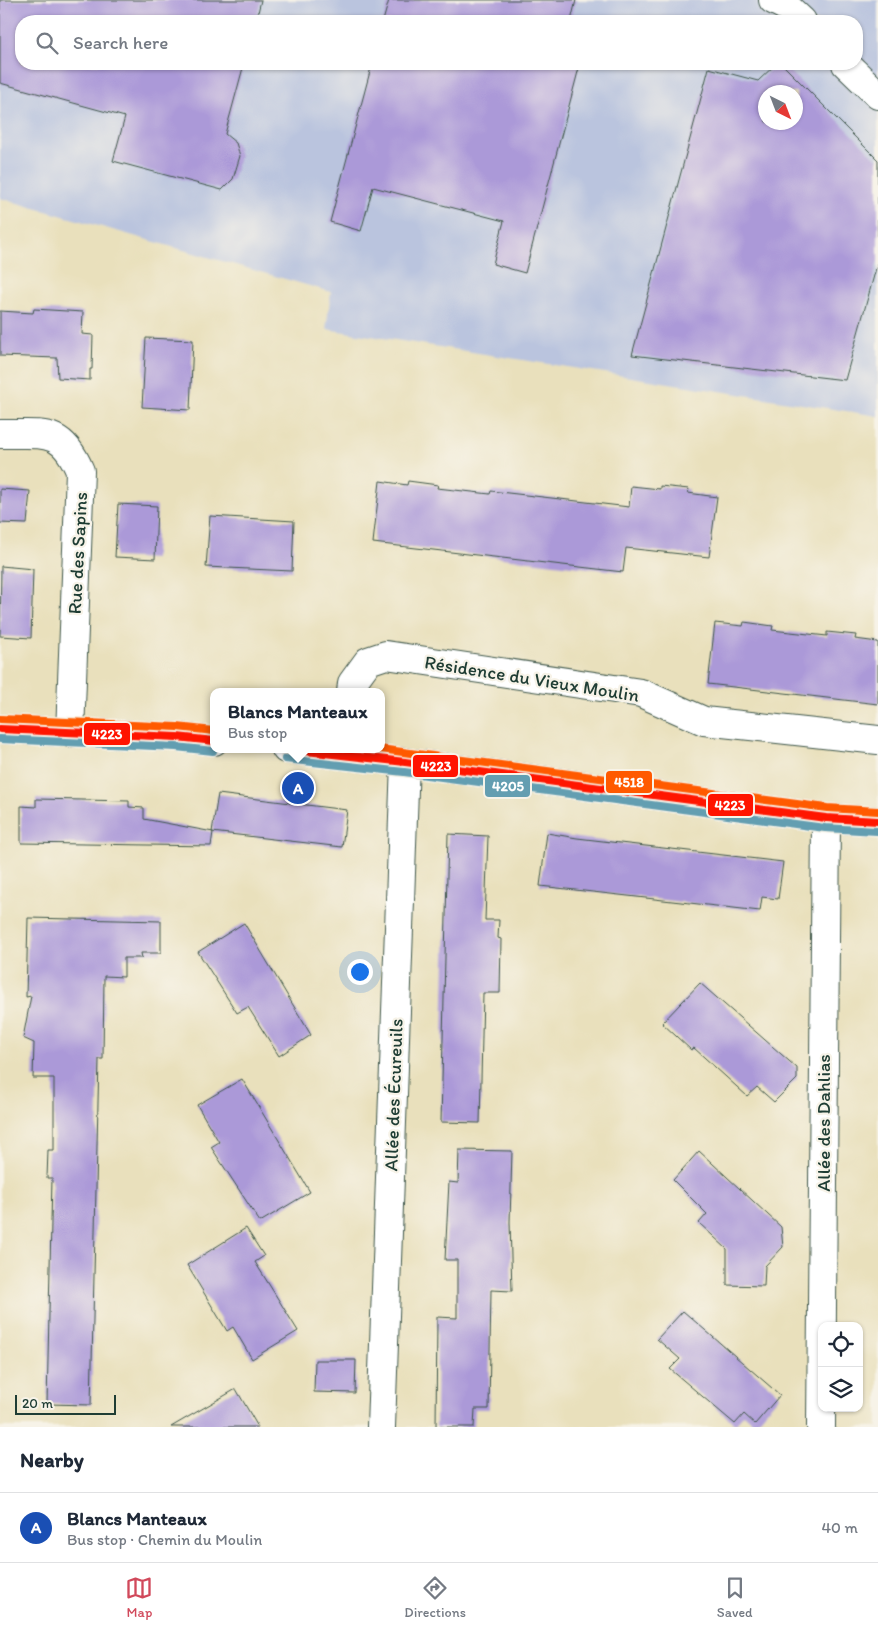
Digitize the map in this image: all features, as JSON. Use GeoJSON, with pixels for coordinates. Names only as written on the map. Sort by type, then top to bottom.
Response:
{"type":"FeatureCollection","features":[{"type":"Feature","properties":{"kind":"street"},"geometry":{"type":"LineString","coordinates":[[773,0],[787,7],[796,15]]}},
{"type":"Feature","properties":{"kind":"street"},"geometry":{"type":"LineString","coordinates":[[852,70],[878,95]]}},
{"type":"Feature","properties":{"kind":"street","name":"Rue des Sapins"},"geometry":{"type":"LineString","coordinates":[[0,434],[50,435],[65,444],[76,460],[80,471],[70,732]]}},
{"type":"Feature","properties":{"kind":"street","name":"Résidence du Vieux Moulin"},"geometry":{"type":"LineString","coordinates":[[351,688],[352,683],[368,661],[386,655],[641,693],[704,721],[878,740]]}},
{"type":"Feature","properties":{"kind":"street"},"geometry":{"type":"LineString","coordinates":[[0,729],[177,737],[210,741]]}},
{"type":"Feature","properties":{"kind":"street"},"geometry":{"type":"LineString","coordinates":[[346,753],[826,818],[878,821]]}},
{"type":"Feature","properties":{"kind":"street","name":"Allée des Écureuils"},"geometry":{"type":"LineString","coordinates":[[381,1427],[405,762]]}},
{"type":"Feature","properties":{"kind":"street","name":"Allée des Dahlias"},"geometry":{"type":"LineString","coordinates":[[821,1427],[826,818]]}},
{"type":"Feature","properties":{"kind":"shaded area"},"geometry":{"type":"Polygon","coordinates":[[[0,0],[878,0],[878,416],[326,329],[331,292],[0,198],[0,0]]]}},
{"type":"Feature","properties":{"kind":"building"},"geometry":{"type":"Polygon","coordinates":[[[0,0],[261,0],[257,15],[15,15],[15,70],[242,70],[225,134],[236,143],[240,156],[233,179],[222,190],[113,161],[125,117],[0,83],[0,0]]]}},
{"type":"Feature","properties":{"kind":"building"},"geometry":{"type":"Polygon","coordinates":[[[389,0],[576,0],[572,15],[385,15],[389,0]]]}},
{"type":"Feature","properties":{"kind":"building"},"geometry":{"type":"Polygon","coordinates":[[[370,70],[578,70],[525,273],[493,264],[504,221],[373,187],[361,231],[330,222],[370,70]]]}},
{"type":"Feature","properties":{"kind":"building"},"geometry":{"type":"Polygon","coordinates":[[[708,70],[717,70],[758,81],[770,70],[788,70],[803,85],[878,160],[878,261],[845,380],[632,355],[708,70]]]}},
{"type":"Feature","properties":{"kind":"building"},"geometry":{"type":"Polygon","coordinates":[[[34,309],[83,312],[82,334],[93,335],[90,380],[58,378],[57,358],[0,356],[0,311],[33,313],[34,309]]]}},
{"type":"Feature","properties":{"kind":"building"},"geometry":{"type":"Polygon","coordinates":[[[146,338],[193,340],[190,410],[142,407],[146,338]]]}},
{"type":"Feature","properties":{"kind":"building"},"geometry":{"type":"Polygon","coordinates":[[[380,481],[407,485],[408,481],[438,485],[437,488],[490,494],[491,491],[629,507],[631,486],[689,489],[688,493],[717,497],[709,557],[626,548],[623,572],[373,543],[380,481]]]}},
{"type":"Feature","properties":{"kind":"building"},"geometry":{"type":"Polygon","coordinates":[[[0,489],[30,491],[27,524],[0,523],[0,489]]]}},
{"type":"Feature","properties":{"kind":"building"},"geometry":{"type":"Polygon","coordinates":[[[118,504],[157,506],[155,559],[115,557],[118,504]]]}},
{"type":"Feature","properties":{"kind":"building"},"geometry":{"type":"Polygon","coordinates":[[[210,516],[294,521],[292,571],[206,567],[210,516]]]}},
{"type":"Feature","properties":{"kind":"building"},"geometry":{"type":"Polygon","coordinates":[[[1,566],[33,569],[31,638],[0,636],[1,566]]]}},
{"type":"Feature","properties":{"kind":"building"},"geometry":{"type":"Polygon","coordinates":[[[744,622],[773,626],[772,630],[827,636],[827,632],[856,635],[855,639],[878,642],[878,704],[708,684],[715,623],[743,626],[744,622]]]}},
{"type":"Feature","properties":{"kind":"building"},"geometry":{"type":"Polygon","coordinates":[[[218,794],[347,810],[342,847],[212,832],[218,794]]]}},
{"type":"Feature","properties":{"kind":"building"},"geometry":{"type":"Polygon","coordinates":[[[36,799],[129,801],[129,807],[144,808],[144,819],[213,832],[211,846],[21,843],[21,806],[36,807],[36,799]]]}},
{"type":"Feature","properties":{"kind":"building"},"geometry":{"type":"Polygon","coordinates":[[[547,833],[783,862],[778,899],[762,897],[760,911],[540,886],[547,833]]]}},
{"type":"Feature","properties":{"kind":"building"},"geometry":{"type":"Polygon","coordinates":[[[448,834],[488,836],[485,920],[499,920],[498,938],[501,939],[500,993],[483,993],[480,1123],[441,1122],[448,834]]]}},
{"type":"Feature","properties":{"kind":"building"},"geometry":{"type":"Polygon","coordinates":[[[28,918],[161,921],[161,953],[141,953],[142,958],[124,958],[124,977],[104,976],[103,1059],[99,1059],[91,1405],[47,1404],[52,1178],[47,1178],[48,1150],[54,1150],[54,1078],[33,1078],[34,1043],[23,1038],[31,996],[26,997],[28,918]]]}},
{"type":"Feature","properties":{"kind":"building"},"geometry":{"type":"Polygon","coordinates":[[[244,923],[311,1035],[279,1056],[248,1007],[237,1013],[198,952],[244,923]]]}},
{"type":"Feature","properties":{"kind":"building"},"geometry":{"type":"Polygon","coordinates":[[[700,983],[797,1068],[797,1079],[774,1102],[757,1087],[747,1096],[694,1048],[691,1050],[662,1023],[700,983]]]}},
{"type":"Feature","properties":{"kind":"building"},"geometry":{"type":"Polygon","coordinates":[[[242,1079],[310,1192],[260,1222],[211,1147],[219,1142],[197,1105],[242,1079]]]}},
{"type":"Feature","properties":{"kind":"building"},"geometry":{"type":"Polygon","coordinates":[[[459,1150],[512,1151],[510,1222],[512,1291],[491,1290],[489,1409],[475,1409],[474,1427],[436,1427],[437,1317],[457,1318],[457,1260],[445,1260],[449,1182],[458,1183],[459,1150]]]}},
{"type":"Feature","properties":{"kind":"building"},"geometry":{"type":"Polygon","coordinates":[[[699,1151],[781,1227],[783,1247],[765,1266],[764,1286],[727,1285],[727,1249],[699,1223],[707,1214],[673,1180],[699,1151]]]}},
{"type":"Feature","properties":{"kind":"building"},"geometry":{"type":"Polygon","coordinates":[[[246,1228],[264,1256],[255,1262],[298,1331],[252,1359],[233,1327],[227,1331],[187,1265],[246,1228]]]}},
{"type":"Feature","properties":{"kind":"building"},"geometry":{"type":"Polygon","coordinates":[[[683,1311],[780,1395],[755,1424],[744,1414],[735,1424],[670,1369],[680,1359],[657,1339],[683,1311]]]}},
{"type":"Feature","properties":{"kind":"building"},"geometry":{"type":"Polygon","coordinates":[[[315,1360],[356,1360],[355,1393],[314,1392],[315,1360]]]}},
{"type":"Feature","properties":{"kind":"building"},"geometry":{"type":"Polygon","coordinates":[[[236,1389],[258,1427],[171,1427],[236,1389]]]}},
{"type":"Feature","properties":{"kind":"transit line","name":"4518"},"geometry":{"type":"LineString","coordinates":[[0,719],[177,727],[210,731]]}},
{"type":"Feature","properties":{"kind":"transit line","name":"4223"},"geometry":{"type":"LineString","coordinates":[[0,729],[177,737],[210,741]]}},
{"type":"Feature","properties":{"kind":"transit line","name":"4205"},"geometry":{"type":"LineString","coordinates":[[0,739],[176,747],[210,751]]}},
{"type":"Feature","properties":{"kind":"transit line","name":"4518"},"geometry":{"type":"LineString","coordinates":[[385,750],[827,808],[878,811]]}},
{"type":"Feature","properties":{"kind":"transit line","name":"4223"},"geometry":{"type":"LineString","coordinates":[[324,753],[826,818],[878,821]]}},
{"type":"Feature","properties":{"kind":"transit line","name":"4205"},"geometry":{"type":"LineString","coordinates":[[285,759],[404,772],[825,828],[877,831]]}},
{"type":"Feature","properties":{"kind":"place","name":"Blancs Manteaux"},"geometry":{"type":"Point","coordinates":[298,788]}}]}
